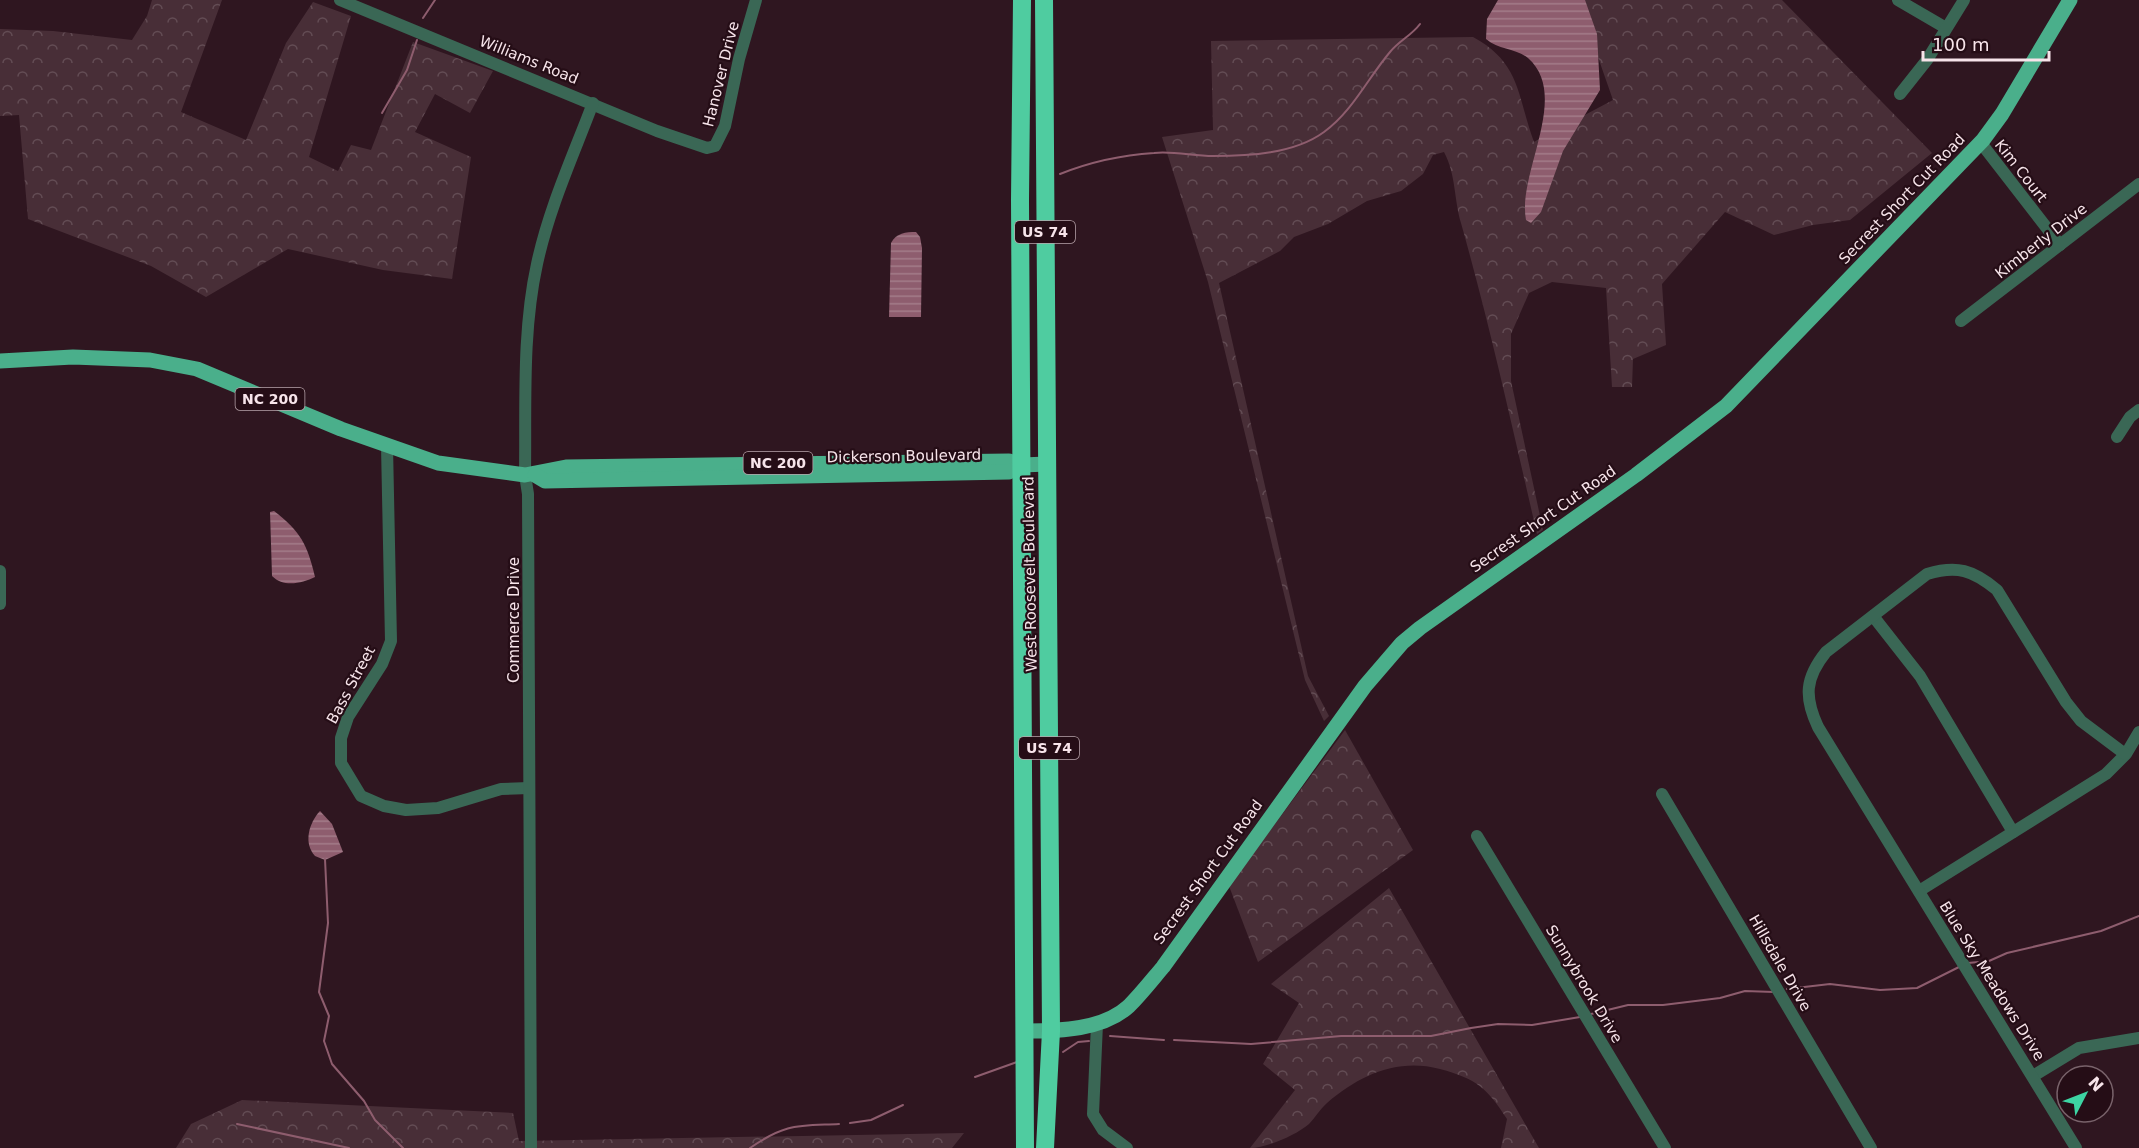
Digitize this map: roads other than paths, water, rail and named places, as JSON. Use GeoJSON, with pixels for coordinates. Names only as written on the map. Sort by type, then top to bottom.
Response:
{"type":"FeatureCollection","features":[{"type":"Feature","properties":{"kind":"highway","name":"West Roosevelt Boulevard"},"geometry":{"type":"LineString","coordinates":[[1022,0],[1022,465],[1026,1031],[1024,1146]]}},
{"type":"Feature","properties":{"kind":"highway","name":"West Roosevelt Boulevard"},"geometry":{"type":"LineString","coordinates":[[1044,0],[1051,1031],[1045,1148]]}},
{"type":"Feature","properties":{"kind":"highway"},"geometry":{"type":"LineString","coordinates":[[1021,49],[1030,49],[1034,58],[1038,119],[1045,166]]}},
{"type":"Feature","properties":{"kind":"main road","name":"Secrest Short Cut Road"},"geometry":{"type":"LineString","coordinates":[[1026,1031],[1051,1031],[1097,1024],[1128,1007],[1163,967],[1365,686],[1402,643],[1636,475],[1726,406],[1981,143],[2002,114],[2070,0]]}},
{"type":"Feature","properties":{"kind":"main road","name":"Dickerson Boulevard"},"geometry":{"type":"LineString","coordinates":[[0,361],[73,357],[139,360],[197,369],[387,446],[438,463],[530,475],[545,481],[1009,472],[1022,465]]}},
{"type":"Feature","properties":{"kind":"main road","name":"Dickerson Boulevard"},"geometry":{"type":"LineString","coordinates":[[530,475],[544,470],[566,467],[740,463],[839,465],[1009,461],[1022,465],[1047,464]]}},
{"type":"Feature","properties":{"kind":"main road","name":"NC 200"},"geometry":{"type":"LineString","coordinates":[[785,476],[796,472],[834,470],[839,465]]}},
{"type":"Feature","properties":{"kind":"street","name":"Williams Road"},"geometry":{"type":"LineString","coordinates":[[340,0],[657,131],[707,148]]}},
{"type":"Feature","properties":{"kind":"street","name":"Hanover Drive"},"geometry":{"type":"LineString","coordinates":[[707,148],[715,146],[725,126],[739,58],[756,0]]}},
{"type":"Feature","properties":{"kind":"street"},"geometry":{"type":"LineString","coordinates":[[1898,0],[1946,28]]}},
{"type":"Feature","properties":{"kind":"street"},"geometry":{"type":"LineString","coordinates":[[1900,94],[1927,60],[1964,0]]}},
{"type":"Feature","properties":{"kind":"street","name":"Commerce Drive"},"geometry":{"type":"LineString","coordinates":[[531,1148],[528,494],[530,475],[530,302],[552,208],[593,103]]}},
{"type":"Feature","properties":{"kind":"street","name":"Kim Court"},"geometry":{"type":"LineString","coordinates":[[1981,143],[2060,245]]}},
{"type":"Feature","properties":{"kind":"street","name":"Kimberly Drive"},"geometry":{"type":"LineString","coordinates":[[1961,321],[2139,184]]}},
{"type":"Feature","properties":{"kind":"street"},"geometry":{"type":"LineString","coordinates":[[2116,437],[2130,417],[2139,410]]}},
{"type":"Feature","properties":{"kind":"street","name":"Bass Street"},"geometry":{"type":"LineString","coordinates":[[387,446],[391,641],[382,664],[348,717],[341,738],[341,763],[361,796],[384,807],[406,810],[438,808],[501,789],[530,788]]}},
{"type":"Feature","properties":{"kind":"street","name":"Blue Sky Meadows Drive"},"geometry":{"type":"LineString","coordinates":[[2076,1148],[1818,727],[1809,708],[1808,690],[1813,668],[1826,652],[1927,574],[1946,568],[1965,571],[1982,577],[1997,590],[2066,702],[2081,721],[2125,754]]}},
{"type":"Feature","properties":{"kind":"street"},"geometry":{"type":"LineString","coordinates":[[0,571],[0,604]]}},
{"type":"Feature","properties":{"kind":"street"},"geometry":{"type":"LineString","coordinates":[[1873,616],[1920,676],[2013,832]]}},
{"type":"Feature","properties":{"kind":"street"},"geometry":{"type":"LineString","coordinates":[[1919,891],[2106,774],[2125,754],[2139,732]]}},
{"type":"Feature","properties":{"kind":"street","name":"Hillsdale Drive"},"geometry":{"type":"LineString","coordinates":[[1662,794],[1871,1148]]}},
{"type":"Feature","properties":{"kind":"street","name":"Sunnybrook Drive"},"geometry":{"type":"LineString","coordinates":[[1477,836],[1665,1148]]}},
{"type":"Feature","properties":{"kind":"street"},"geometry":{"type":"LineString","coordinates":[[1097,1024],[1093,1114],[1103,1130],[1127,1148]]}},
{"type":"Feature","properties":{"kind":"street"},"geometry":{"type":"LineString","coordinates":[[2033,1076],[2079,1048],[2139,1038]]}},
{"type":"Feature","properties":{"kind":"waterway"},"geometry":{"type":"LineString","coordinates":[[423,18],[435,0]]}},
{"type":"Feature","properties":{"kind":"waterway"},"geometry":{"type":"LineString","coordinates":[[1060,174],[1118,157],[1142,154],[1241,155],[1270,152],[1299,145],[1334,124],[1390,52],[1420,24]]}},
{"type":"Feature","properties":{"kind":"waterway"},"geometry":{"type":"LineString","coordinates":[[382,113],[407,70],[417,40]]}},
{"type":"Feature","properties":{"kind":"waterway"},"geometry":{"type":"LineString","coordinates":[[325,859],[328,923],[319,992],[329,1016],[324,1041],[332,1064],[364,1101],[375,1120],[403,1148]]}},
{"type":"Feature","properties":{"kind":"waterway"},"geometry":{"type":"LineString","coordinates":[[1968,963],[1989,961],[2007,953],[2101,931],[2139,916]]}},
{"type":"Feature","properties":{"kind":"waterway"},"geometry":{"type":"LineString","coordinates":[[1787,989],[1830,984],[1880,990],[1917,988],[1959,967]]}},
{"type":"Feature","properties":{"kind":"waterway"},"geometry":{"type":"LineString","coordinates":[[1591,1014],[1628,1005],[1663,1005],[1720,998],[1745,991],[1774,992]]}},
{"type":"Feature","properties":{"kind":"waterway"},"geometry":{"type":"LineString","coordinates":[[1174,1040],[1251,1044],[1341,1036],[1431,1036],[1498,1024],[1532,1025],[1580,1017]]}},
{"type":"Feature","properties":{"kind":"waterway"},"geometry":{"type":"LineString","coordinates":[[1110,1036],[1164,1040]]}},
{"type":"Feature","properties":{"kind":"waterway"},"geometry":{"type":"LineString","coordinates":[[1063,1052],[1078,1042],[1089,1041]]}},
{"type":"Feature","properties":{"kind":"waterway"},"geometry":{"type":"LineString","coordinates":[[975,1077],[1017,1062]]}},
{"type":"Feature","properties":{"kind":"waterway"},"geometry":{"type":"LineString","coordinates":[[850,1123],[871,1120],[903,1105]]}},
{"type":"Feature","properties":{"kind":"waterway"},"geometry":{"type":"LineString","coordinates":[[237,1124],[349,1148]]}},
{"type":"Feature","properties":{"kind":"waterway"},"geometry":{"type":"LineString","coordinates":[[750,1148],[773,1134],[793,1127],[839,1124]]}}]}
